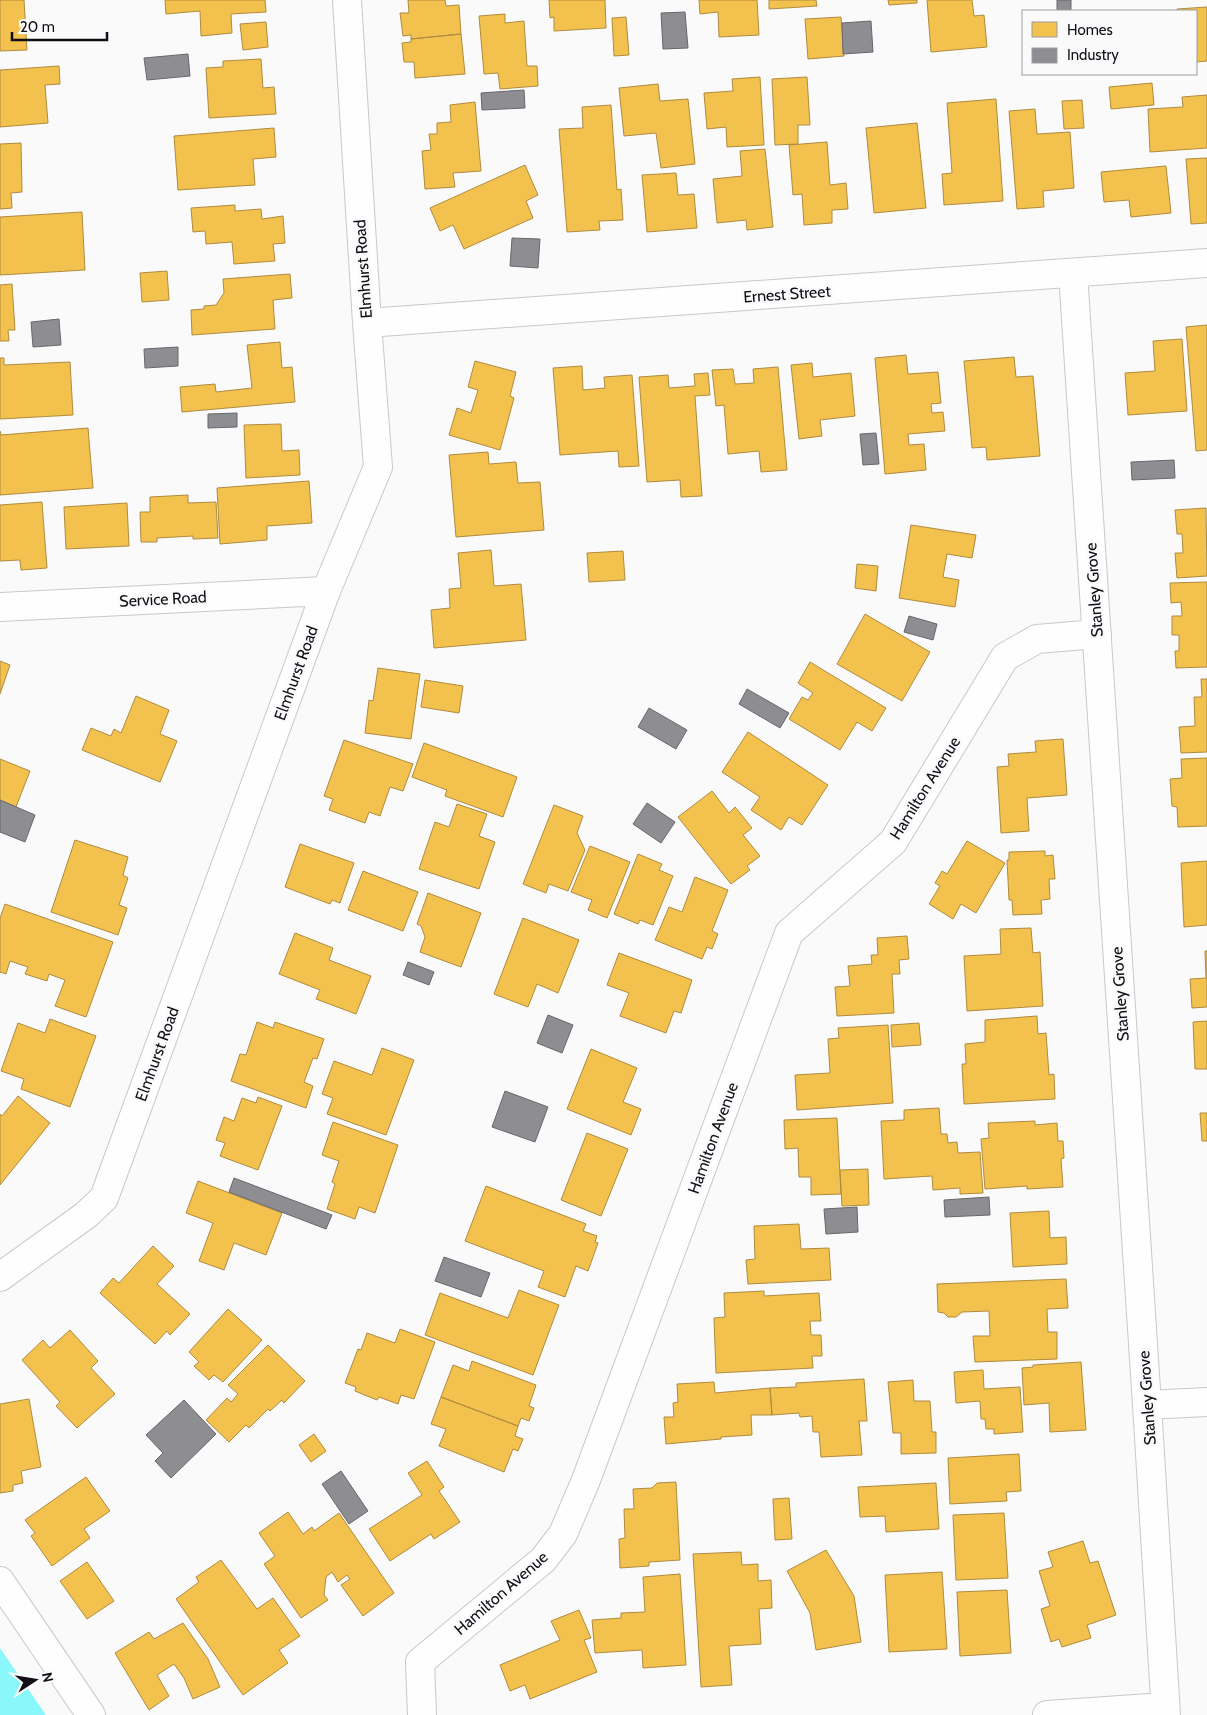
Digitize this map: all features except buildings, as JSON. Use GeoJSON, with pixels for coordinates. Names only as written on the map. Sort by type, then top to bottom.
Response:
{"type":"FeatureCollection","features":[{"type":"Feature","properties":{"kind":"street","name":"Elmhurst Road"},"geometry":{"type":"LineString","coordinates":[[0,1277],[86,1214],[104,1198],[326,591],[378,467],[347,0]]}},
{"type":"Feature","properties":{"kind":"street","name":"Ernest Street"},"geometry":{"type":"LineString","coordinates":[[367,323],[1207,264]]}},
{"type":"Feature","properties":{"kind":"street","name":"Stanley Grove"},"geometry":{"type":"LineString","coordinates":[[1073,273],[1166,1711]]}},
{"type":"Feature","properties":{"kind":"street","name":"Service Road"},"geometry":{"type":"LineString","coordinates":[[0,607],[326,591]]}},
{"type":"Feature","properties":{"kind":"street","name":"Hamilton Avenue"},"geometry":{"type":"LineString","coordinates":[[422,1715],[420,1662],[543,1560],[563,1534],[586,1480],[789,933],[892,842],[1005,657],[1037,639],[1096,634]]}},
{"type":"Feature","properties":{"kind":"street"},"geometry":{"type":"LineString","coordinates":[[1147,1405],[1207,1402]]}},
{"type":"Feature","properties":{"kind":"street"},"geometry":{"type":"LineString","coordinates":[[0,1581],[91,1715]]}},
{"type":"Feature","properties":{"kind":"street"},"geometry":{"type":"LineString","coordinates":[[1047,1715],[1166,1711]]}},
{"type":"Feature","properties":{"kind":"water"},"geometry":{"type":"Polygon","coordinates":[[[0,1648],[46,1715],[0,1715],[0,1648]]]}}]}
